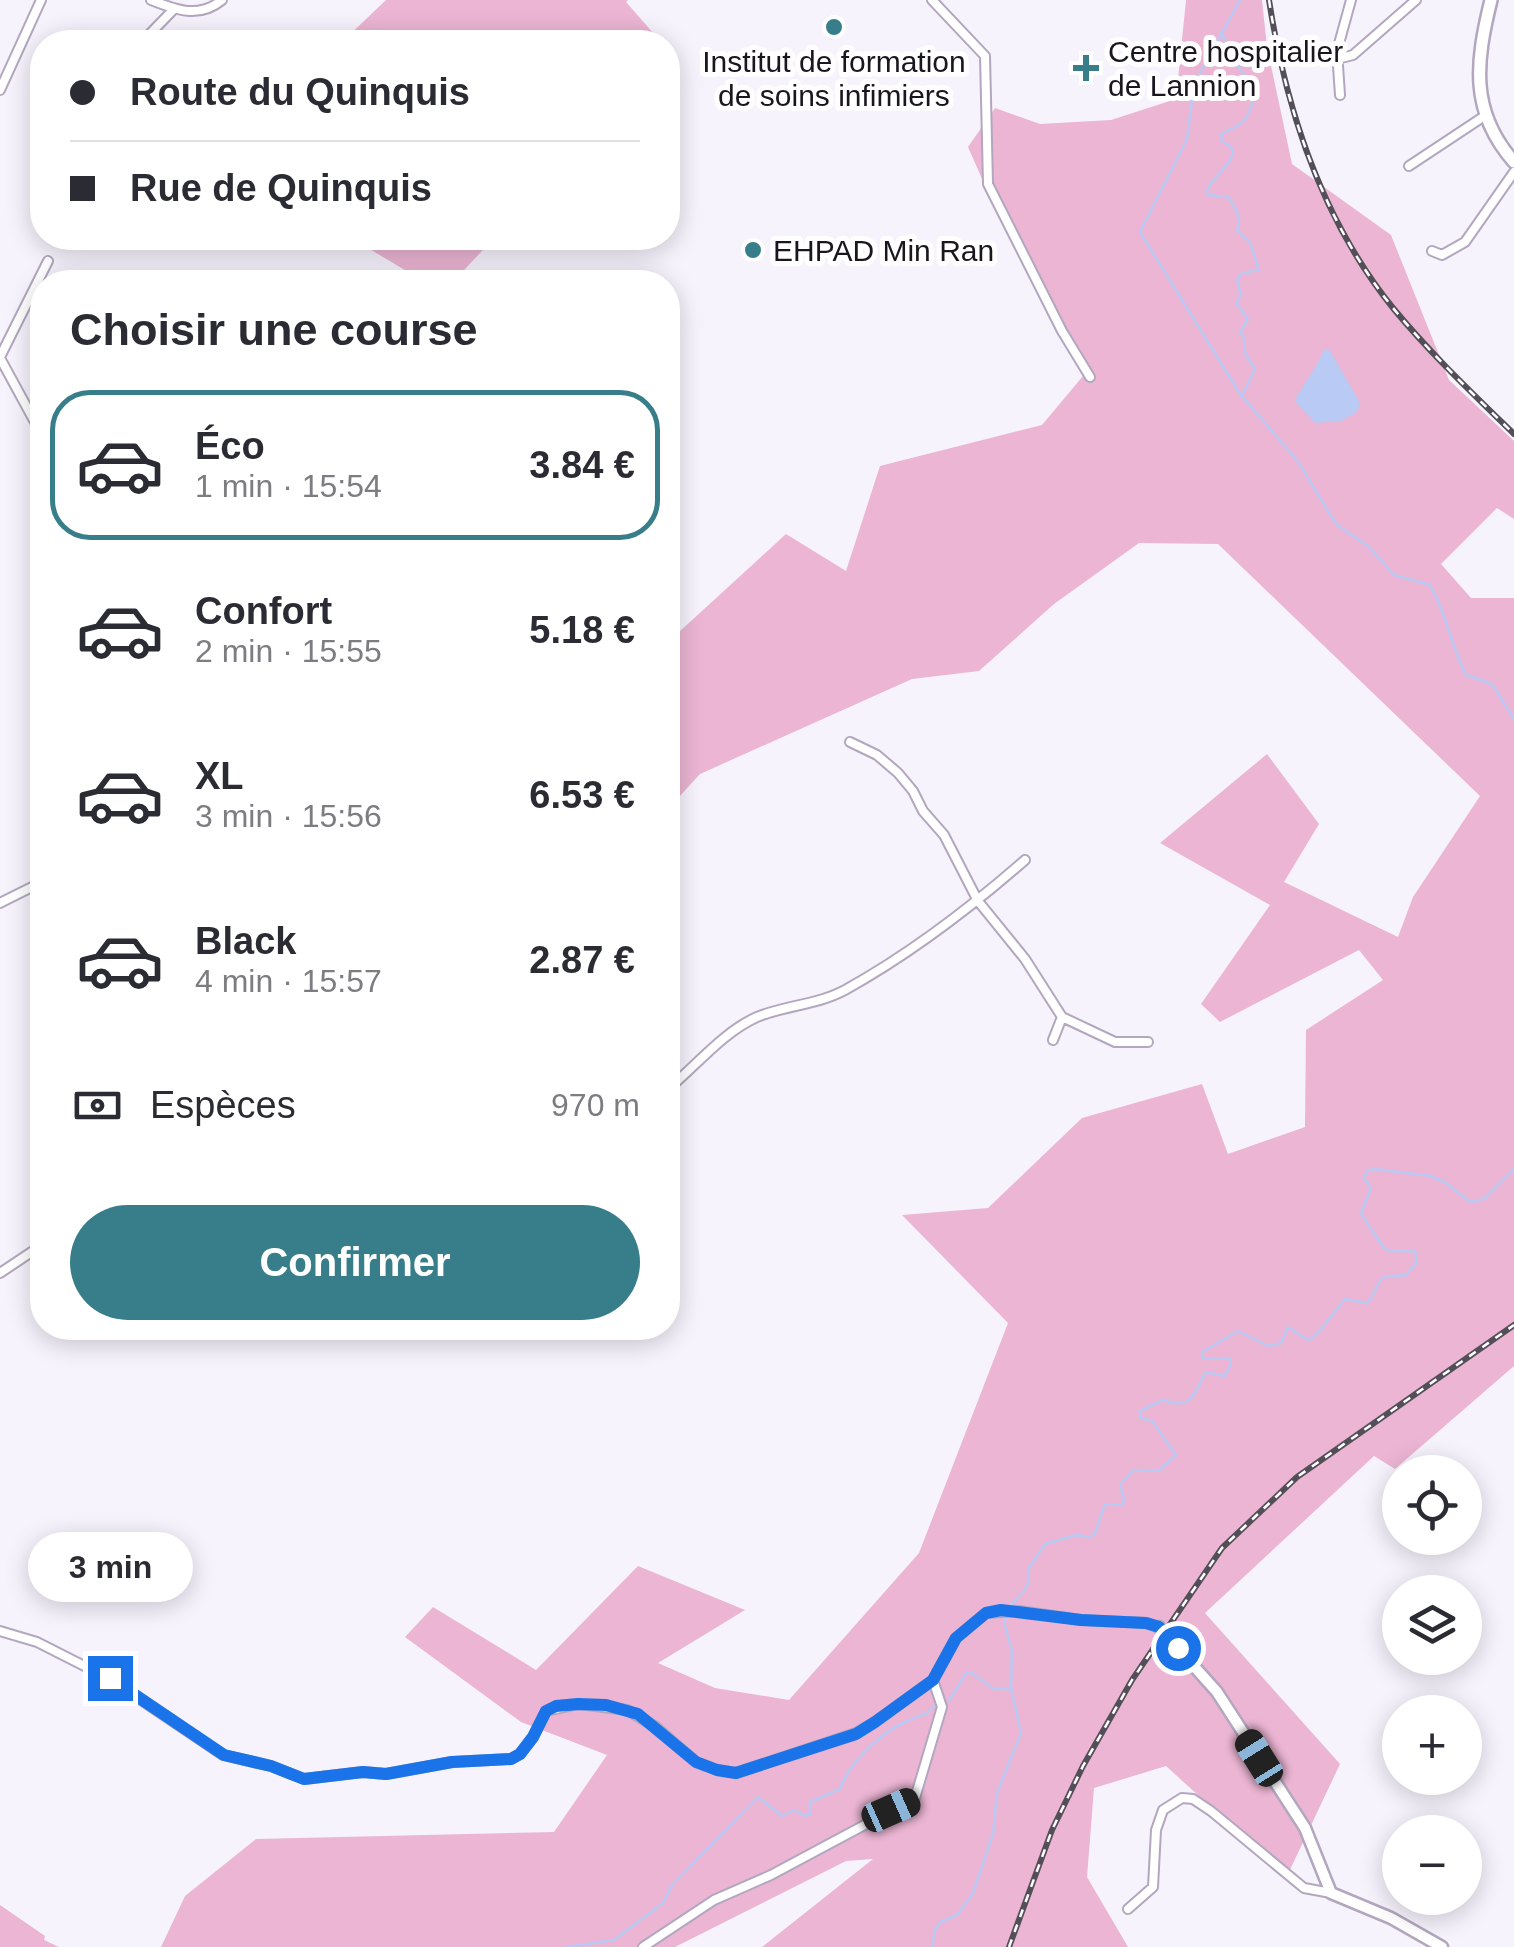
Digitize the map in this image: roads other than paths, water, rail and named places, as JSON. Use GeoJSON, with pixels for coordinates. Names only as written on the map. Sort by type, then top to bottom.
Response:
{"type":"FeatureCollection","features":[{"type":"Feature","properties":{"kind":"main road"},"geometry":{"type":"LineString","coordinates":[[1491,0],[1478,65],[1486,115],[1512,154]]}},
{"type":"Feature","properties":{"kind":"street"},"geometry":{"type":"LineString","coordinates":[[0,90],[42,0]]}},
{"type":"Feature","properties":{"kind":"street"},"geometry":{"type":"LineString","coordinates":[[151,0],[184,12],[212,8],[222,0]]}},
{"type":"Feature","properties":{"kind":"street"},"geometry":{"type":"LineString","coordinates":[[932,0],[984,56],[988,184],[1062,332],[1090,377]]}},
{"type":"Feature","properties":{"kind":"street"},"geometry":{"type":"LineString","coordinates":[[1340,95],[1337,51],[1351,0]]}},
{"type":"Feature","properties":{"kind":"street"},"geometry":{"type":"LineString","coordinates":[[1337,51],[1341,58],[1353,56],[1416,0]]}},
{"type":"Feature","properties":{"kind":"street"},"geometry":{"type":"LineString","coordinates":[[154,30],[174,9]]}},
{"type":"Feature","properties":{"kind":"street"},"geometry":{"type":"LineString","coordinates":[[1409,166],[1486,115]]}},
{"type":"Feature","properties":{"kind":"street"},"geometry":{"type":"LineString","coordinates":[[1432,252],[1442,255],[1465,242],[1514,172]]}},
{"type":"Feature","properties":{"kind":"street"},"geometry":{"type":"LineString","coordinates":[[44,270],[48,261]]}},
{"type":"Feature","properties":{"kind":"street"},"geometry":{"type":"LineString","coordinates":[[30,297],[0,358],[30,413]]}},
{"type":"Feature","properties":{"kind":"street"},"geometry":{"type":"LineString","coordinates":[[850,742],[864,747],[898,773],[944,835],[978,901],[1024,959],[1062,1018],[1115,1042],[1148,1042]]}},
{"type":"Feature","properties":{"kind":"street"},"geometry":{"type":"LineString","coordinates":[[680,1079],[742,1026],[770,1013],[831,997],[880,970],[978,901],[1025,860]]}},
{"type":"Feature","properties":{"kind":"street"},"geometry":{"type":"LineString","coordinates":[[0,903],[30,888]]}},
{"type":"Feature","properties":{"kind":"street"},"geometry":{"type":"LineString","coordinates":[[1053,1040],[1062,1018]]}},
{"type":"Feature","properties":{"kind":"street"},"geometry":{"type":"LineString","coordinates":[[0,1273],[30,1253]]}},
{"type":"Feature","properties":{"kind":"street"},"geometry":{"type":"LineString","coordinates":[[0,1631],[37,1642],[110,1678],[224,1755],[304,1779],[511,1759],[533,1737],[546,1711],[578,1704],[606,1705],[638,1714],[696,1762],[736,1773],[856,1734],[933,1680],[956,1638],[977,1618],[1001,1610],[1146,1623],[1159,1627],[1218,1692],[1305,1828],[1331,1893]]}},
{"type":"Feature","properties":{"kind":"street"},"geometry":{"type":"LineString","coordinates":[[642,1947],[714,1900],[771,1875],[915,1798],[942,1707],[933,1680]]}},
{"type":"Feature","properties":{"kind":"street"},"geometry":{"type":"LineString","coordinates":[[1128,1909],[1154,1887],[1156,1830],[1163,1810],[1182,1798],[1193,1799],[1304,1888],[1331,1893],[1391,1918],[1442,1947]]}},
{"type":"Feature","properties":{"kind":"water"},"geometry":{"type":"Polygon","coordinates":[[[1324,349],[1329,349],[1360,403],[1357,412],[1341,421],[1315,423],[1295,401],[1324,349]]]}},
{"type":"Feature","properties":{"kind":"waterway"},"geometry":{"type":"LineString","coordinates":[[1240,0],[1194,84],[1187,139],[1140,232],[1242,397]]}},
{"type":"Feature","properties":{"kind":"waterway"},"geometry":{"type":"LineString","coordinates":[[1221,32],[1249,82],[1253,97],[1244,121],[1221,135],[1222,141],[1233,149],[1232,155],[1206,192],[1231,201],[1238,217],[1237,231],[1250,242],[1259,270],[1242,273],[1237,279],[1241,295],[1236,303],[1248,319],[1240,332],[1245,340],[1244,352],[1255,369],[1242,396],[1299,463],[1336,524],[1369,547],[1394,575],[1430,585],[1466,675],[1492,684],[1514,719]]}},
{"type":"Feature","properties":{"kind":"waterway"},"geometry":{"type":"LineString","coordinates":[[932,1947],[935,1929],[958,1914],[973,1893],[993,1834],[997,1793],[1021,1733],[1011,1688],[1012,1651],[1004,1622],[1008,1608],[1024,1591],[1029,1568],[1045,1544],[1076,1535],[1090,1537],[1105,1504],[1122,1505],[1120,1485],[1134,1470],[1159,1471],[1176,1455],[1152,1421],[1140,1418],[1140,1411],[1163,1400],[1186,1402],[1206,1372],[1224,1376],[1230,1359],[1203,1358],[1202,1352],[1238,1331],[1268,1346],[1281,1343],[1288,1327],[1308,1340],[1345,1299],[1367,1303],[1383,1278],[1409,1272],[1416,1261],[1415,1251],[1389,1251],[1383,1247],[1361,1213],[1371,1188],[1364,1178],[1367,1171],[1431,1176],[1470,1202],[1484,1199],[1514,1169]]}},
{"type":"Feature","properties":{"kind":"waterway"},"geometry":{"type":"LineString","coordinates":[[949,1701],[966,1673],[994,1689],[1010,1689]]}},
{"type":"Feature","properties":{"kind":"waterway"},"geometry":{"type":"LineString","coordinates":[[566,1947],[614,1940],[663,1903],[672,1885],[758,1797],[782,1816],[794,1810],[805,1816],[810,1814],[810,1802],[840,1789],[858,1759],[877,1740],[935,1706]]}},
{"type":"Feature","properties":{"kind":"railway"},"geometry":{"type":"LineString","coordinates":[[1269,0],[1297,123],[1346,238],[1407,325],[1514,434]]}},
{"type":"Feature","properties":{"kind":"railway"},"geometry":{"type":"LineString","coordinates":[[1009,1947],[1052,1830],[1083,1766],[1132,1680],[1222,1548],[1297,1477],[1514,1325]]}},
{"type":"Feature","properties":{"kind":"place","name":"Institut de formation de soins infimiers"},"geometry":{"type":"Point","coordinates":[834,27]}},
{"type":"Feature","properties":{"kind":"place","name":"Centre hospitalier de Lannion"},"geometry":{"type":"Point","coordinates":[1086,68]}},
{"type":"Feature","properties":{"kind":"place","name":"EHPAD Min Ran"},"geometry":{"type":"Point","coordinates":[753,250]}}]}
